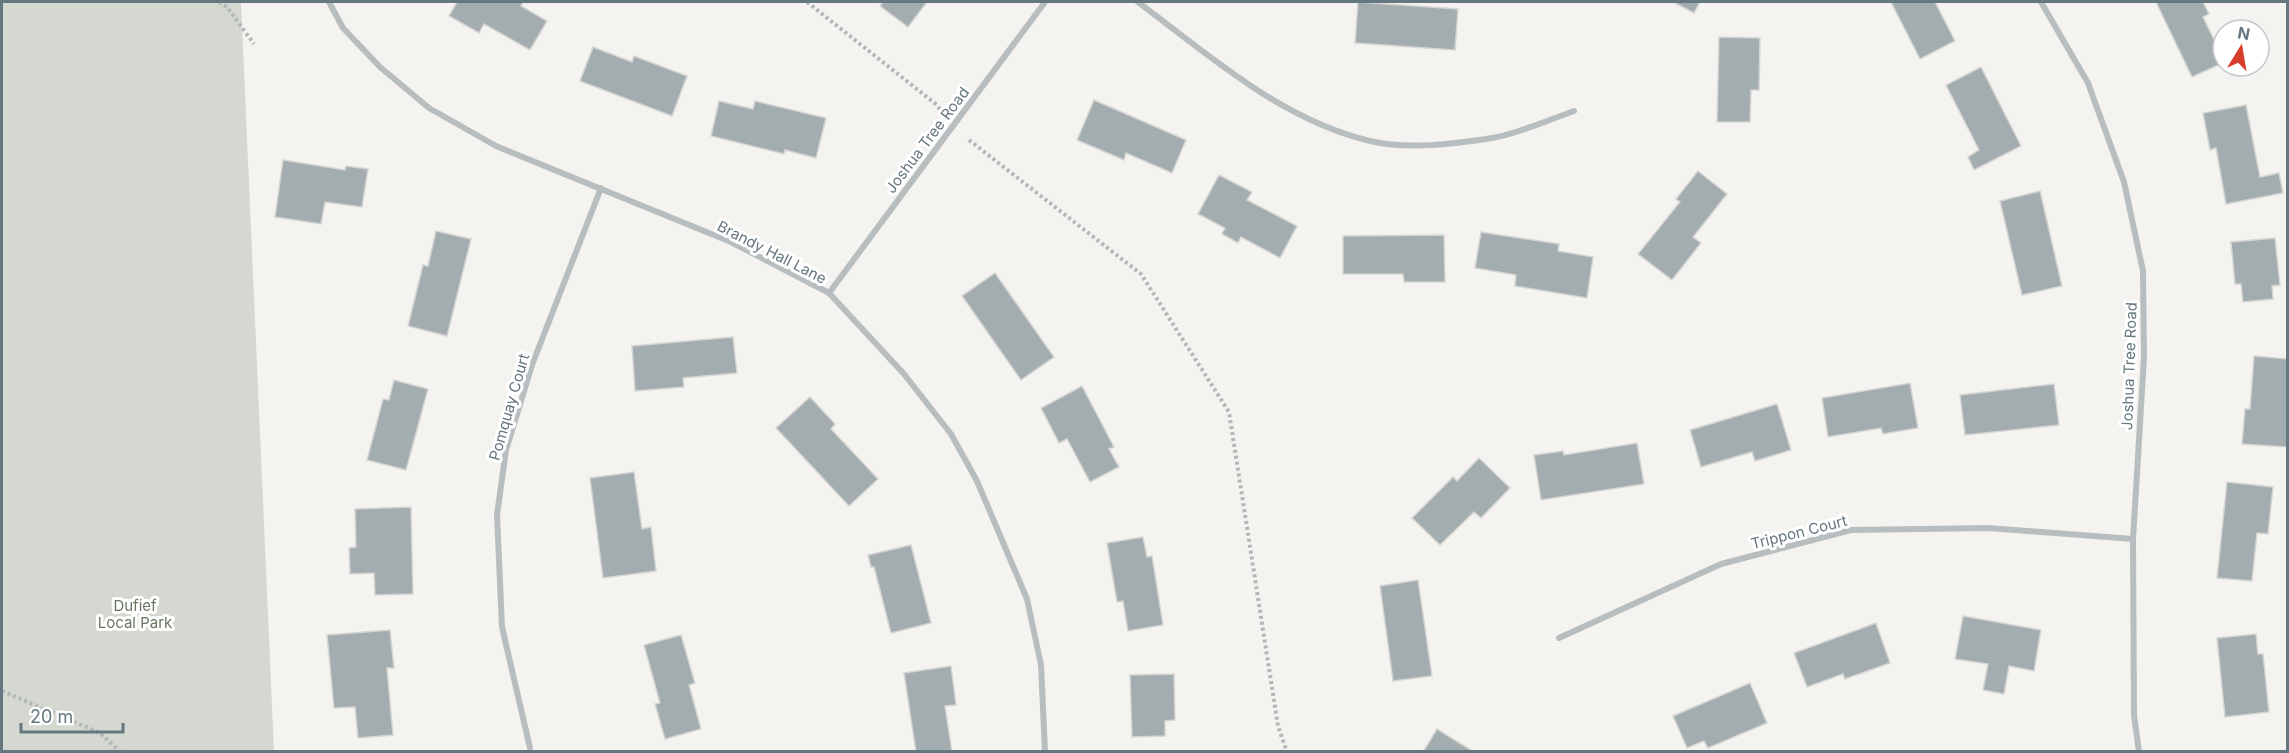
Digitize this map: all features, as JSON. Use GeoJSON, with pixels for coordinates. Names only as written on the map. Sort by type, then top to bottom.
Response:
{"type":"FeatureCollection","features":[{"type":"Feature","properties":{"kind":"street","name":"Brandy Hall Lane"},"geometry":{"type":"LineString","coordinates":[[329,2],[343,28],[380,67],[429,108],[496,146],[731,242],[828,293],[904,374],[951,434],[977,481],[1027,599],[1041,665],[1045,752]]}},
{"type":"Feature","properties":{"kind":"street","name":"Joshua Tree Road"},"geometry":{"type":"LineString","coordinates":[[828,293],[1045,2]]}},
{"type":"Feature","properties":{"kind":"street"},"geometry":{"type":"LineString","coordinates":[[1138,2],[1255,88],[1309,120],[1370,141],[1419,146],[1494,137],[1574,111]]}},
{"type":"Feature","properties":{"kind":"street","name":"Joshua Tree Road"},"geometry":{"type":"LineString","coordinates":[[2041,2],[2088,83],[2124,182],[2143,271],[2144,357],[2133,539],[2134,715],[2139,752]]}},
{"type":"Feature","properties":{"kind":"street","name":"Pomquay Court"},"geometry":{"type":"LineString","coordinates":[[530,748],[502,627],[496,515],[506,450],[532,365],[601,188]]}},
{"type":"Feature","properties":{"kind":"street","name":"Trippon Court"},"geometry":{"type":"LineString","coordinates":[[1559,638],[1720,564],[1851,530],[1988,528],[2133,539]]}},
{"type":"Feature","properties":{"kind":"path"},"geometry":{"type":"LineString","coordinates":[[219,2],[227,8],[254,44]]}},
{"type":"Feature","properties":{"kind":"path"},"geometry":{"type":"LineString","coordinates":[[807,2],[937,105],[952,127],[1141,274],[1229,412],[1278,726],[1287,752]]}},
{"type":"Feature","properties":{"kind":"path"},"geometry":{"type":"LineString","coordinates":[[2,691],[100,733],[120,752]]}},
{"type":"Feature","properties":{"kind":"green space","name":"Dufief Local Park"},"geometry":{"type":"Polygon","coordinates":[[[2,2],[241,2],[274,751],[2,751],[2,2]]]}},
{"type":"Feature","properties":{"kind":"building"},"geometry":{"type":"Polygon","coordinates":[[[457,2],[523,2],[521,6],[547,21],[530,50],[484,24],[479,33],[449,16],[457,2]]]}},
{"type":"Feature","properties":{"kind":"building"},"geometry":{"type":"Polygon","coordinates":[[[883,2],[927,2],[908,27],[880,6],[883,2]]]}},
{"type":"Feature","properties":{"kind":"building"},"geometry":{"type":"Polygon","coordinates":[[[1358,2],[1458,9],[1455,50],[1355,43],[1358,2]]]}},
{"type":"Feature","properties":{"kind":"building"},"geometry":{"type":"Polygon","coordinates":[[[1673,2],[1700,2],[1694,13],[1673,2]]]}},
{"type":"Feature","properties":{"kind":"building"},"geometry":{"type":"Polygon","coordinates":[[[1891,2],[1935,2],[1955,41],[1920,59],[1891,2]]]}},
{"type":"Feature","properties":{"kind":"building"},"geometry":{"type":"Polygon","coordinates":[[[2156,2],[2203,2],[2209,14],[2203,17],[2211,33],[2211,68],[2192,77],[2156,2]]]}},
{"type":"Feature","properties":{"kind":"building"},"geometry":{"type":"Polygon","coordinates":[[[1719,37],[1760,38],[1759,90],[1751,90],[1750,122],[1717,122],[1719,37]]]}},
{"type":"Feature","properties":{"kind":"building"},"geometry":{"type":"Polygon","coordinates":[[[593,47],[632,62],[634,56],[687,76],[672,116],[580,81],[593,47]]]}},
{"type":"Feature","properties":{"kind":"building"},"geometry":{"type":"Polygon","coordinates":[[[1981,67],[2021,146],[1974,170],[1968,157],[1979,150],[1946,85],[1981,67]]]}},
{"type":"Feature","properties":{"kind":"building"},"geometry":{"type":"Polygon","coordinates":[[[1094,100],[1186,140],[1172,173],[1126,153],[1124,160],[1077,140],[1094,100]]]}},
{"type":"Feature","properties":{"kind":"building"},"geometry":{"type":"Polygon","coordinates":[[[719,101],[753,109],[755,101],[826,118],[816,158],[785,150],[784,154],[711,136],[719,101]]]}},
{"type":"Feature","properties":{"kind":"building"},"geometry":{"type":"Polygon","coordinates":[[[2246,105],[2260,177],[2279,173],[2283,193],[2226,204],[2216,148],[2210,150],[2203,113],[2246,105]]]}},
{"type":"Feature","properties":{"kind":"building"},"geometry":{"type":"Polygon","coordinates":[[[283,160],[345,170],[346,166],[368,169],[362,207],[325,202],[321,224],[275,217],[283,160]]]}},
{"type":"Feature","properties":{"kind":"building"},"geometry":{"type":"Polygon","coordinates":[[[1698,171],[1727,194],[1693,237],[1701,243],[1672,280],[1638,254],[1680,202],[1676,199],[1698,171]]]}},
{"type":"Feature","properties":{"kind":"building"},"geometry":{"type":"Polygon","coordinates":[[[1219,175],[1252,192],[1247,200],[1297,226],[1280,258],[1241,237],[1238,243],[1222,234],[1225,228],[1198,214],[1219,175]]]}},
{"type":"Feature","properties":{"kind":"building"},"geometry":{"type":"Polygon","coordinates":[[[2040,191],[2062,286],[2022,295],[2000,201],[2040,191]]]}},
{"type":"Feature","properties":{"kind":"building"},"geometry":{"type":"Polygon","coordinates":[[[436,231],[471,239],[447,336],[408,326],[423,265],[428,266],[436,231]]]}},
{"type":"Feature","properties":{"kind":"building"},"geometry":{"type":"Polygon","coordinates":[[[1481,232],[1559,244],[1558,251],[1593,257],[1587,298],[1515,286],[1516,275],[1475,268],[1481,232]]]}},
{"type":"Feature","properties":{"kind":"building"},"geometry":{"type":"Polygon","coordinates":[[[1444,235],[1445,282],[1404,282],[1403,274],[1343,274],[1343,236],[1444,235]]]}},
{"type":"Feature","properties":{"kind":"building"},"geometry":{"type":"Polygon","coordinates":[[[2275,238],[2280,285],[2272,286],[2273,299],[2243,302],[2241,284],[2235,284],[2231,242],[2275,238]]]}},
{"type":"Feature","properties":{"kind":"building"},"geometry":{"type":"Polygon","coordinates":[[[995,273],[1054,357],[1021,380],[962,296],[995,273]]]}},
{"type":"Feature","properties":{"kind":"building"},"geometry":{"type":"Polygon","coordinates":[[[733,337],[737,373],[683,378],[684,387],[635,391],[632,346],[733,337]]]}},
{"type":"Feature","properties":{"kind":"building"},"geometry":{"type":"Polygon","coordinates":[[[2254,356],[2288,359],[2287,447],[2242,444],[2245,409],[2250,409],[2254,356]]]}},
{"type":"Feature","properties":{"kind":"building"},"geometry":{"type":"Polygon","coordinates":[[[394,380],[428,389],[406,470],[367,460],[383,399],[389,400],[394,380]]]}},
{"type":"Feature","properties":{"kind":"building"},"geometry":{"type":"Polygon","coordinates":[[[1910,383],[1918,428],[1883,434],[1881,428],[1828,437],[1822,398],[1910,383]]]}},
{"type":"Feature","properties":{"kind":"building"},"geometry":{"type":"Polygon","coordinates":[[[2054,384],[2059,425],[1965,435],[1960,395],[2054,384]]]}},
{"type":"Feature","properties":{"kind":"building"},"geometry":{"type":"Polygon","coordinates":[[[1082,386],[1114,447],[1109,449],[1119,467],[1090,482],[1067,439],[1059,443],[1041,408],[1082,386]]]}},
{"type":"Feature","properties":{"kind":"building"},"geometry":{"type":"Polygon","coordinates":[[[810,397],[835,424],[831,429],[878,479],[849,506],[776,428],[810,397]]]}},
{"type":"Feature","properties":{"kind":"building"},"geometry":{"type":"Polygon","coordinates":[[[1777,404],[1791,450],[1755,461],[1752,452],[1701,467],[1690,430],[1777,404]]]}},
{"type":"Feature","properties":{"kind":"building"},"geometry":{"type":"Polygon","coordinates":[[[1637,443],[1644,484],[1541,500],[1534,455],[1563,451],[1564,455],[1637,443]]]}},
{"type":"Feature","properties":{"kind":"building"},"geometry":{"type":"Polygon","coordinates":[[[1479,458],[1510,488],[1481,518],[1474,512],[1440,545],[1412,518],[1453,477],[1457,481],[1479,458]]]}},
{"type":"Feature","properties":{"kind":"building"},"geometry":{"type":"Polygon","coordinates":[[[634,472],[642,529],[651,527],[656,571],[603,578],[590,478],[634,472]]]}},
{"type":"Feature","properties":{"kind":"building"},"geometry":{"type":"Polygon","coordinates":[[[2227,482],[2273,487],[2268,534],[2257,533],[2252,581],[2217,578],[2227,482]]]}},
{"type":"Feature","properties":{"kind":"building"},"geometry":{"type":"Polygon","coordinates":[[[411,507],[413,594],[375,595],[374,573],[350,574],[349,548],[356,547],[355,509],[411,507]]]}},
{"type":"Feature","properties":{"kind":"building"},"geometry":{"type":"Polygon","coordinates":[[[1143,537],[1147,557],[1152,556],[1163,625],[1128,631],[1123,601],[1117,602],[1107,543],[1143,537]]]}},
{"type":"Feature","properties":{"kind":"building"},"geometry":{"type":"Polygon","coordinates":[[[911,545],[931,623],[891,633],[874,567],[871,567],[868,555],[911,545]]]}},
{"type":"Feature","properties":{"kind":"building"},"geometry":{"type":"Polygon","coordinates":[[[1418,580],[1432,676],[1393,681],[1380,586],[1418,580]]]}},
{"type":"Feature","properties":{"kind":"building"},"geometry":{"type":"Polygon","coordinates":[[[1963,616],[2041,630],[2034,671],[2009,666],[2004,694],[1983,690],[1988,664],[1955,659],[1963,616]]]}},
{"type":"Feature","properties":{"kind":"building"},"geometry":{"type":"Polygon","coordinates":[[[1876,623],[1890,663],[1845,679],[1843,674],[1807,687],[1794,653],[1876,623]]]}},
{"type":"Feature","properties":{"kind":"building"},"geometry":{"type":"Polygon","coordinates":[[[390,630],[394,668],[387,668],[393,735],[358,738],[355,707],[334,708],[327,635],[390,630]]]}},
{"type":"Feature","properties":{"kind":"building"},"geometry":{"type":"Polygon","coordinates":[[[2256,634],[2258,654],[2263,654],[2269,712],[2225,717],[2217,638],[2256,634]]]}},
{"type":"Feature","properties":{"kind":"building"},"geometry":{"type":"Polygon","coordinates":[[[681,635],[695,683],[689,685],[701,729],[665,739],[655,704],[660,703],[644,645],[681,635]]]}},
{"type":"Feature","properties":{"kind":"building"},"geometry":{"type":"Polygon","coordinates":[[[951,666],[956,705],[945,706],[952,752],[916,752],[904,673],[951,666]]]}},
{"type":"Feature","properties":{"kind":"building"},"geometry":{"type":"Polygon","coordinates":[[[1174,674],[1175,720],[1165,721],[1165,736],[1132,737],[1130,675],[1174,674]]]}},
{"type":"Feature","properties":{"kind":"building"},"geometry":{"type":"Polygon","coordinates":[[[1750,683],[1767,723],[1708,748],[1704,741],[1687,748],[1673,716],[1750,683]]]}},
{"type":"Feature","properties":{"kind":"building"},"geometry":{"type":"Polygon","coordinates":[[[1437,729],[1474,752],[1423,752],[1437,729]]]}}]}
